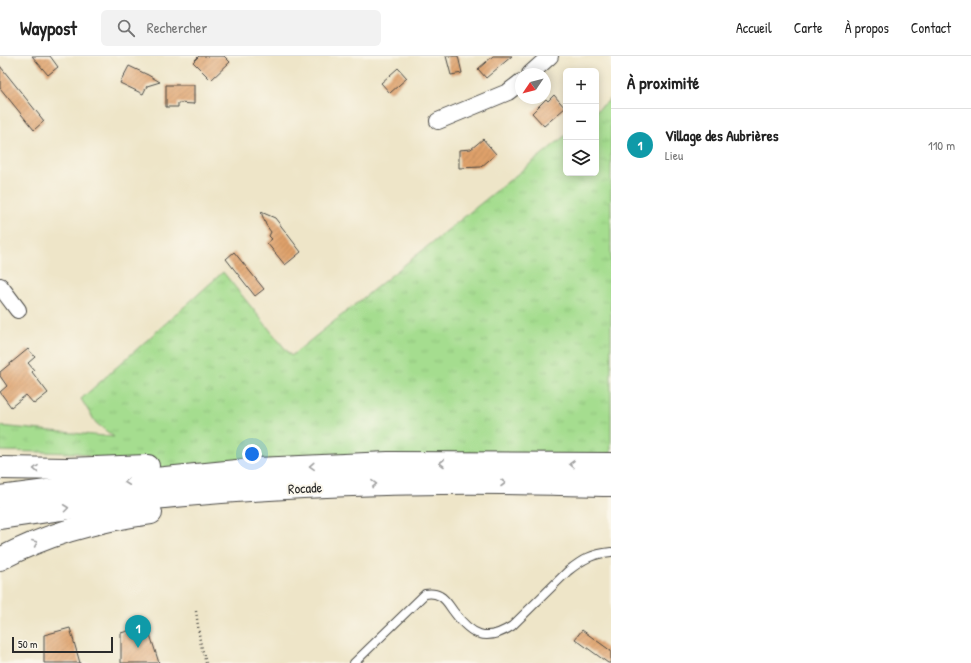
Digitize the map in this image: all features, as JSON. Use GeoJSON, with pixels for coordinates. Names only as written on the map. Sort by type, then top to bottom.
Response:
{"type":"FeatureCollection","features":[{"type":"Feature","properties":{"kind":"highway"},"geometry":{"type":"LineString","coordinates":[[0,468],[67,469],[218,463],[257,469]]}},
{"type":"Feature","properties":{"kind":"highway"},"geometry":{"type":"LineString","coordinates":[[0,497],[86,486],[257,469],[395,463],[611,464]]}},
{"type":"Feature","properties":{"kind":"highway","name":"Rocade"},"geometry":{"type":"LineString","coordinates":[[0,518],[97,504],[277,489],[442,482],[611,485]]}},
{"type":"Feature","properties":{"kind":"highway"},"geometry":{"type":"LineString","coordinates":[[0,559],[41,541],[86,525],[135,515],[213,505],[277,489]]}},
{"type":"Feature","properties":{"kind":"street"},"geometry":{"type":"LineString","coordinates":[[537,68],[550,56]]}},
{"type":"Feature","properties":{"kind":"street"},"geometry":{"type":"LineString","coordinates":[[438,121],[508,92],[515,87]]}},
{"type":"Feature","properties":{"kind":"street"},"geometry":{"type":"LineString","coordinates":[[0,286],[18,310]]}},
{"type":"Feature","properties":{"kind":"lane"},"geometry":{"type":"LineString","coordinates":[[354,663],[425,594],[432,593],[439,595],[445,600],[463,624],[474,632],[484,636],[494,636],[504,632],[512,626],[578,563],[589,556],[611,552]]}},
{"type":"Feature","properties":{"kind":"path"},"geometry":{"type":"LineString","coordinates":[[196,612],[200,641],[206,663]]}},
{"type":"Feature","properties":{"kind":"green space"},"geometry":{"type":"Polygon","coordinates":[[[611,99],[611,474],[136,469],[78,453],[0,451],[0,426],[114,437],[96,423],[81,399],[223,272],[291,356],[563,137],[563,176],[599,176],[599,109],[611,99]]]}},
{"type":"Feature","properties":{"kind":"building"},"geometry":{"type":"Polygon","coordinates":[[[32,56],[50,56],[58,67],[48,75],[32,56]]]}},
{"type":"Feature","properties":{"kind":"building"},"geometry":{"type":"Polygon","coordinates":[[[199,56],[224,56],[230,62],[211,80],[193,62],[199,56]]]}},
{"type":"Feature","properties":{"kind":"building"},"geometry":{"type":"Polygon","coordinates":[[[446,56],[458,56],[462,73],[451,75],[446,56]]]}},
{"type":"Feature","properties":{"kind":"building"},"geometry":{"type":"Polygon","coordinates":[[[493,56],[512,56],[486,78],[478,69],[493,56]]]}},
{"type":"Feature","properties":{"kind":"building"},"geometry":{"type":"Polygon","coordinates":[[[0,66],[44,121],[34,130],[0,88],[0,66]]]}},
{"type":"Feature","properties":{"kind":"building"},"geometry":{"type":"Polygon","coordinates":[[[129,66],[160,82],[147,86],[143,94],[120,83],[129,66]]]}},
{"type":"Feature","properties":{"kind":"building"},"geometry":{"type":"Polygon","coordinates":[[[398,68],[407,78],[390,93],[381,83],[398,68]]]}},
{"type":"Feature","properties":{"kind":"building"},"geometry":{"type":"Polygon","coordinates":[[[166,85],[194,85],[194,104],[178,103],[178,107],[166,107],[166,85]]]}},
{"type":"Feature","properties":{"kind":"building"},"geometry":{"type":"Polygon","coordinates":[[[554,95],[563,106],[563,110],[544,126],[532,113],[541,104],[551,104],[551,98],[554,95]]]}},
{"type":"Feature","properties":{"kind":"building"},"geometry":{"type":"Polygon","coordinates":[[[483,139],[496,154],[481,167],[459,168],[459,150],[471,149],[483,139]]]}},
{"type":"Feature","properties":{"kind":"building"},"geometry":{"type":"Polygon","coordinates":[[[261,212],[275,218],[301,252],[285,265],[267,243],[272,239],[269,236],[271,232],[266,225],[261,212]]]}},
{"type":"Feature","properties":{"kind":"building"},"geometry":{"type":"Polygon","coordinates":[[[234,252],[264,289],[255,296],[226,259],[234,252]]]}},
{"type":"Feature","properties":{"kind":"building"},"geometry":{"type":"Polygon","coordinates":[[[28,349],[35,357],[28,363],[34,370],[32,372],[48,393],[34,404],[26,395],[11,407],[0,392],[7,386],[0,376],[0,372],[28,349]]]}},
{"type":"Feature","properties":{"kind":"building"},"geometry":{"type":"Polygon","coordinates":[[[147,625],[159,663],[121,663],[121,633],[147,625]]]}},
{"type":"Feature","properties":{"kind":"building"},"geometry":{"type":"Polygon","coordinates":[[[70,628],[80,663],[44,663],[44,635],[70,628]]]}},
{"type":"Feature","properties":{"kind":"building"},"geometry":{"type":"Polygon","coordinates":[[[582,630],[611,651],[611,663],[608,663],[575,639],[582,630]]]}},
{"type":"Feature","properties":{"kind":"place","name":"Village des Aubrières"},"geometry":{"type":"Point","coordinates":[138,648]}}]}
